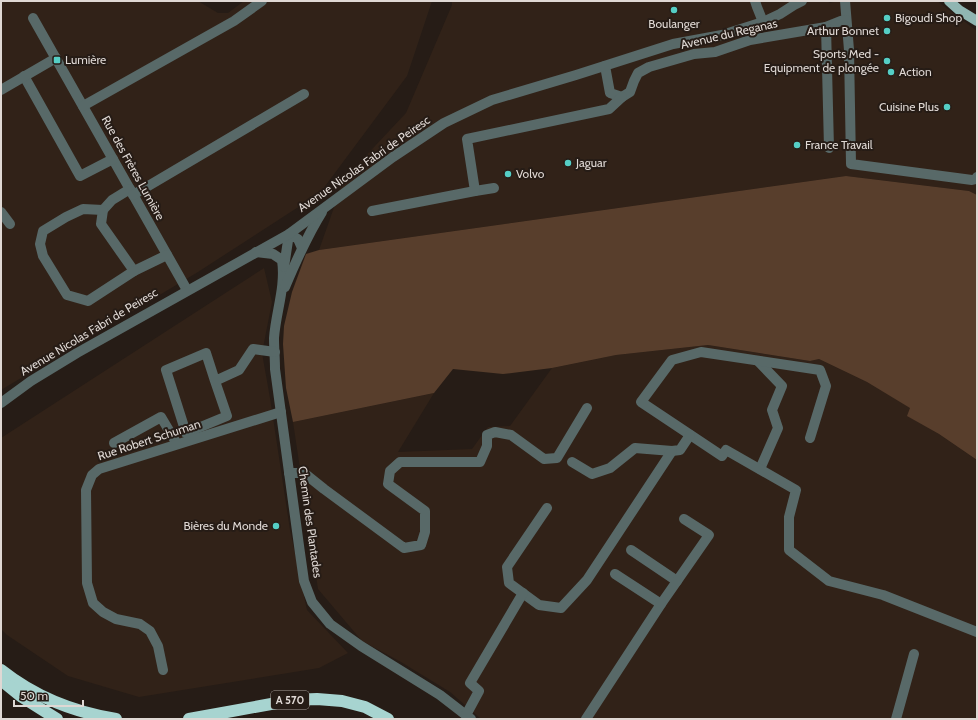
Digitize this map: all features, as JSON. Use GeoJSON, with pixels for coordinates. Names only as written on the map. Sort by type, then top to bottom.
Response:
{"type":"FeatureCollection","features":[{"type":"Feature","properties":{"kind":"highway"},"geometry":{"type":"LineString","coordinates":[[1,670],[13,680],[31,691],[56,703],[81,712],[116,719]]}},
{"type":"Feature","properties":{"kind":"highway"},"geometry":{"type":"LineString","coordinates":[[1,680],[22,697],[57,719]]}},
{"type":"Feature","properties":{"kind":"highway","name":"A 570"},"geometry":{"type":"LineString","coordinates":[[189,719],[293,700],[317,699],[342,701],[365,707],[388,719]]}},
{"type":"Feature","properties":{"kind":"main road"},"geometry":{"type":"LineString","coordinates":[[949,1],[959,10],[977,21]]}},
{"type":"Feature","properties":{"kind":"main road"},"geometry":{"type":"LineString","coordinates":[[956,1],[977,21]]}},
{"type":"Feature","properties":{"kind":"street"},"geometry":{"type":"LineString","coordinates":[[83,106],[234,21],[262,1]]}},
{"type":"Feature","properties":{"kind":"street"},"geometry":{"type":"LineString","coordinates":[[755,1],[763,22]]}},
{"type":"Feature","properties":{"kind":"street"},"geometry":{"type":"LineString","coordinates":[[844,1],[849,50],[851,164],[972,180],[976,179],[977,177]]}},
{"type":"Feature","properties":{"kind":"street","name":"Avenue Nicolas Fabri de Peiresc"},"geometry":{"type":"LineString","coordinates":[[1,403],[31,381],[78,352],[289,234],[393,157],[444,123],[492,100],[673,44],[722,35],[763,22],[780,14],[797,2]]}},
{"type":"Feature","properties":{"kind":"street","name":"Rue des Frères Lumière"},"geometry":{"type":"LineString","coordinates":[[33,18],[187,290]]}},
{"type":"Feature","properties":{"kind":"street","name":"Avenue du Reganas"},"geometry":{"type":"LineString","coordinates":[[475,191],[467,140],[609,110],[622,97],[630,92],[638,73],[649,67],[694,54],[715,52],[750,40],[826,27],[841,20],[846,20]]}},
{"type":"Feature","properties":{"kind":"street"},"geometry":{"type":"LineString","coordinates":[[826,27],[829,148]]}},
{"type":"Feature","properties":{"kind":"street"},"geometry":{"type":"LineString","coordinates":[[1,90],[56,58]]}},
{"type":"Feature","properties":{"kind":"street"},"geometry":{"type":"LineString","coordinates":[[605,66],[610,93],[622,97]]}},
{"type":"Feature","properties":{"kind":"street"},"geometry":{"type":"LineString","coordinates":[[24,76],[80,176],[113,159]]}},
{"type":"Feature","properties":{"kind":"street"},"geometry":{"type":"LineString","coordinates":[[134,271],[101,224],[103,210],[112,200],[132,192],[304,94]]}},
{"type":"Feature","properties":{"kind":"street"},"geometry":{"type":"LineString","coordinates":[[372,211],[494,188]]}},
{"type":"Feature","properties":{"kind":"street"},"geometry":{"type":"LineString","coordinates":[[281,296],[302,248],[326,206]]}},
{"type":"Feature","properties":{"kind":"street"},"geometry":{"type":"LineString","coordinates":[[103,210],[84,209],[66,217],[43,231],[40,244],[43,256],[67,295],[88,301],[134,271],[167,255]]}},
{"type":"Feature","properties":{"kind":"street"},"geometry":{"type":"LineString","coordinates":[[1,212],[10,224]]}},
{"type":"Feature","properties":{"kind":"street"},"geometry":{"type":"LineString","coordinates":[[281,296],[283,271],[289,234],[298,239],[302,248]]}},
{"type":"Feature","properties":{"kind":"street"},"geometry":{"type":"LineString","coordinates":[[256,252],[273,254],[282,260],[283,271]]}},
{"type":"Feature","properties":{"kind":"street","name":"Chemin des Plantades"},"geometry":{"type":"LineString","coordinates":[[281,296],[274,338],[275,369],[304,581],[312,602],[336,629],[440,695],[468,717]]}},
{"type":"Feature","properties":{"kind":"street"},"geometry":{"type":"LineString","coordinates":[[216,381],[239,370],[253,349],[275,352]]}},
{"type":"Feature","properties":{"kind":"street"},"geometry":{"type":"LineString","coordinates":[[810,438],[826,386],[820,370],[702,352],[672,360],[641,402],[722,456],[726,450],[796,490],[789,517],[789,550],[829,580],[883,595],[977,632]]}},
{"type":"Feature","properties":{"kind":"street"},"geometry":{"type":"LineString","coordinates":[[206,353],[216,381],[227,416],[186,434],[166,370],[206,353]]}},
{"type":"Feature","properties":{"kind":"street"},"geometry":{"type":"LineString","coordinates":[[758,360],[782,386],[772,410],[778,428],[760,469]]}},
{"type":"Feature","properties":{"kind":"street"},"geometry":{"type":"LineString","coordinates":[[289,473],[304,473],[404,548],[421,545],[425,532],[424,511],[388,484],[390,471],[395,466],[400,462],[480,462],[487,446],[487,435],[495,432],[511,435],[544,459],[557,458],[587,408]]}},
{"type":"Feature","properties":{"kind":"street","name":"Rue Robert Schuman"},"geometry":{"type":"LineString","coordinates":[[163,670],[158,646],[150,631],[140,624],[116,619],[103,612],[94,603],[87,583],[86,490],[92,475],[100,468],[281,412]]}},
{"type":"Feature","properties":{"kind":"street"},"geometry":{"type":"LineString","coordinates":[[114,443],[161,417],[177,444]]}},
{"type":"Feature","properties":{"kind":"street"},"geometry":{"type":"LineString","coordinates":[[572,462],[592,474],[610,468],[635,448],[672,451],[680,450],[690,435]]}},
{"type":"Feature","properties":{"kind":"street"},"geometry":{"type":"LineString","coordinates":[[547,508],[507,567],[509,583],[538,605],[561,608],[588,580],[672,451]]}},
{"type":"Feature","properties":{"kind":"street"},"geometry":{"type":"LineString","coordinates":[[586,719],[661,604],[709,535],[684,519]]}},
{"type":"Feature","properties":{"kind":"street"},"geometry":{"type":"LineString","coordinates":[[632,550],[677,581]]}},
{"type":"Feature","properties":{"kind":"street"},"geometry":{"type":"LineString","coordinates":[[615,574],[661,604]]}},
{"type":"Feature","properties":{"kind":"street"},"geometry":{"type":"LineString","coordinates":[[468,717],[480,692],[470,683],[523,594]]}},
{"type":"Feature","properties":{"kind":"street"},"geometry":{"type":"LineString","coordinates":[[896,719],[914,654]]}},
{"type":"Feature","properties":{"kind":"shaded area"},"geometry":{"type":"Polygon","coordinates":[[[1,1],[198,1],[218,13],[228,13],[244,1],[432,1],[407,76],[320,193],[198,272],[1,390],[1,1]]]}},
{"type":"Feature","properties":{"kind":"shaded area"},"geometry":{"type":"Polygon","coordinates":[[[452,1],[827,1],[830,3],[837,1],[937,1],[977,31],[977,195],[969,191],[846,176],[319,250],[344,179],[406,113],[452,5],[452,1]]]}},
{"type":"Feature","properties":{"kind":"shaded area"},"geometry":{"type":"Polygon","coordinates":[[[846,176],[969,191],[977,195],[977,460],[939,434],[907,416],[910,408],[867,382],[819,359],[810,361],[708,345],[616,355],[552,368],[503,374],[453,369],[434,393],[293,422],[286,388],[283,344],[284,326],[292,292],[306,254],[319,250],[846,176]]]}},
{"type":"Feature","properties":{"kind":"shaded area"},"geometry":{"type":"Polygon","coordinates":[[[264,268],[272,302],[262,353],[290,530],[307,610],[348,653],[319,668],[139,697],[68,676],[7,635],[1,629],[1,438],[264,268]]]}},
{"type":"Feature","properties":{"kind":"shaded area"},"geometry":{"type":"Polygon","coordinates":[[[708,345],[810,361],[819,359],[867,382],[911,408],[908,416],[939,434],[977,460],[977,719],[481,719],[450,692],[401,662],[362,641],[318,589],[293,422],[434,393],[398,452],[472,449],[488,427],[510,426],[552,368],[616,355],[708,345]]]}},
{"type":"Feature","properties":{"kind":"place","name":"Boulanger"},"geometry":{"type":"Point","coordinates":[674,10]}},
{"type":"Feature","properties":{"kind":"place","name":"Bigoudi Shop"},"geometry":{"type":"Point","coordinates":[887,18]}},
{"type":"Feature","properties":{"kind":"place","name":"Arthur Bonnet"},"geometry":{"type":"Point","coordinates":[887,31]}},
{"type":"Feature","properties":{"kind":"place","name":"Lumière"},"geometry":{"type":"Point","coordinates":[57,60]}},
{"type":"Feature","properties":{"kind":"place","name":"Sports Med - Equipment de plongée"},"geometry":{"type":"Point","coordinates":[887,61]}},
{"type":"Feature","properties":{"kind":"place","name":"Action"},"geometry":{"type":"Point","coordinates":[891,72]}},
{"type":"Feature","properties":{"kind":"place","name":"Cuisine Plus"},"geometry":{"type":"Point","coordinates":[947,107]}},
{"type":"Feature","properties":{"kind":"place","name":"France Travail"},"geometry":{"type":"Point","coordinates":[797,145]}},
{"type":"Feature","properties":{"kind":"place","name":"Jaguar"},"geometry":{"type":"Point","coordinates":[568,163]}},
{"type":"Feature","properties":{"kind":"place","name":"Volvo"},"geometry":{"type":"Point","coordinates":[508,174]}},
{"type":"Feature","properties":{"kind":"place","name":"Bières du Monde"},"geometry":{"type":"Point","coordinates":[276,526]}}]}
